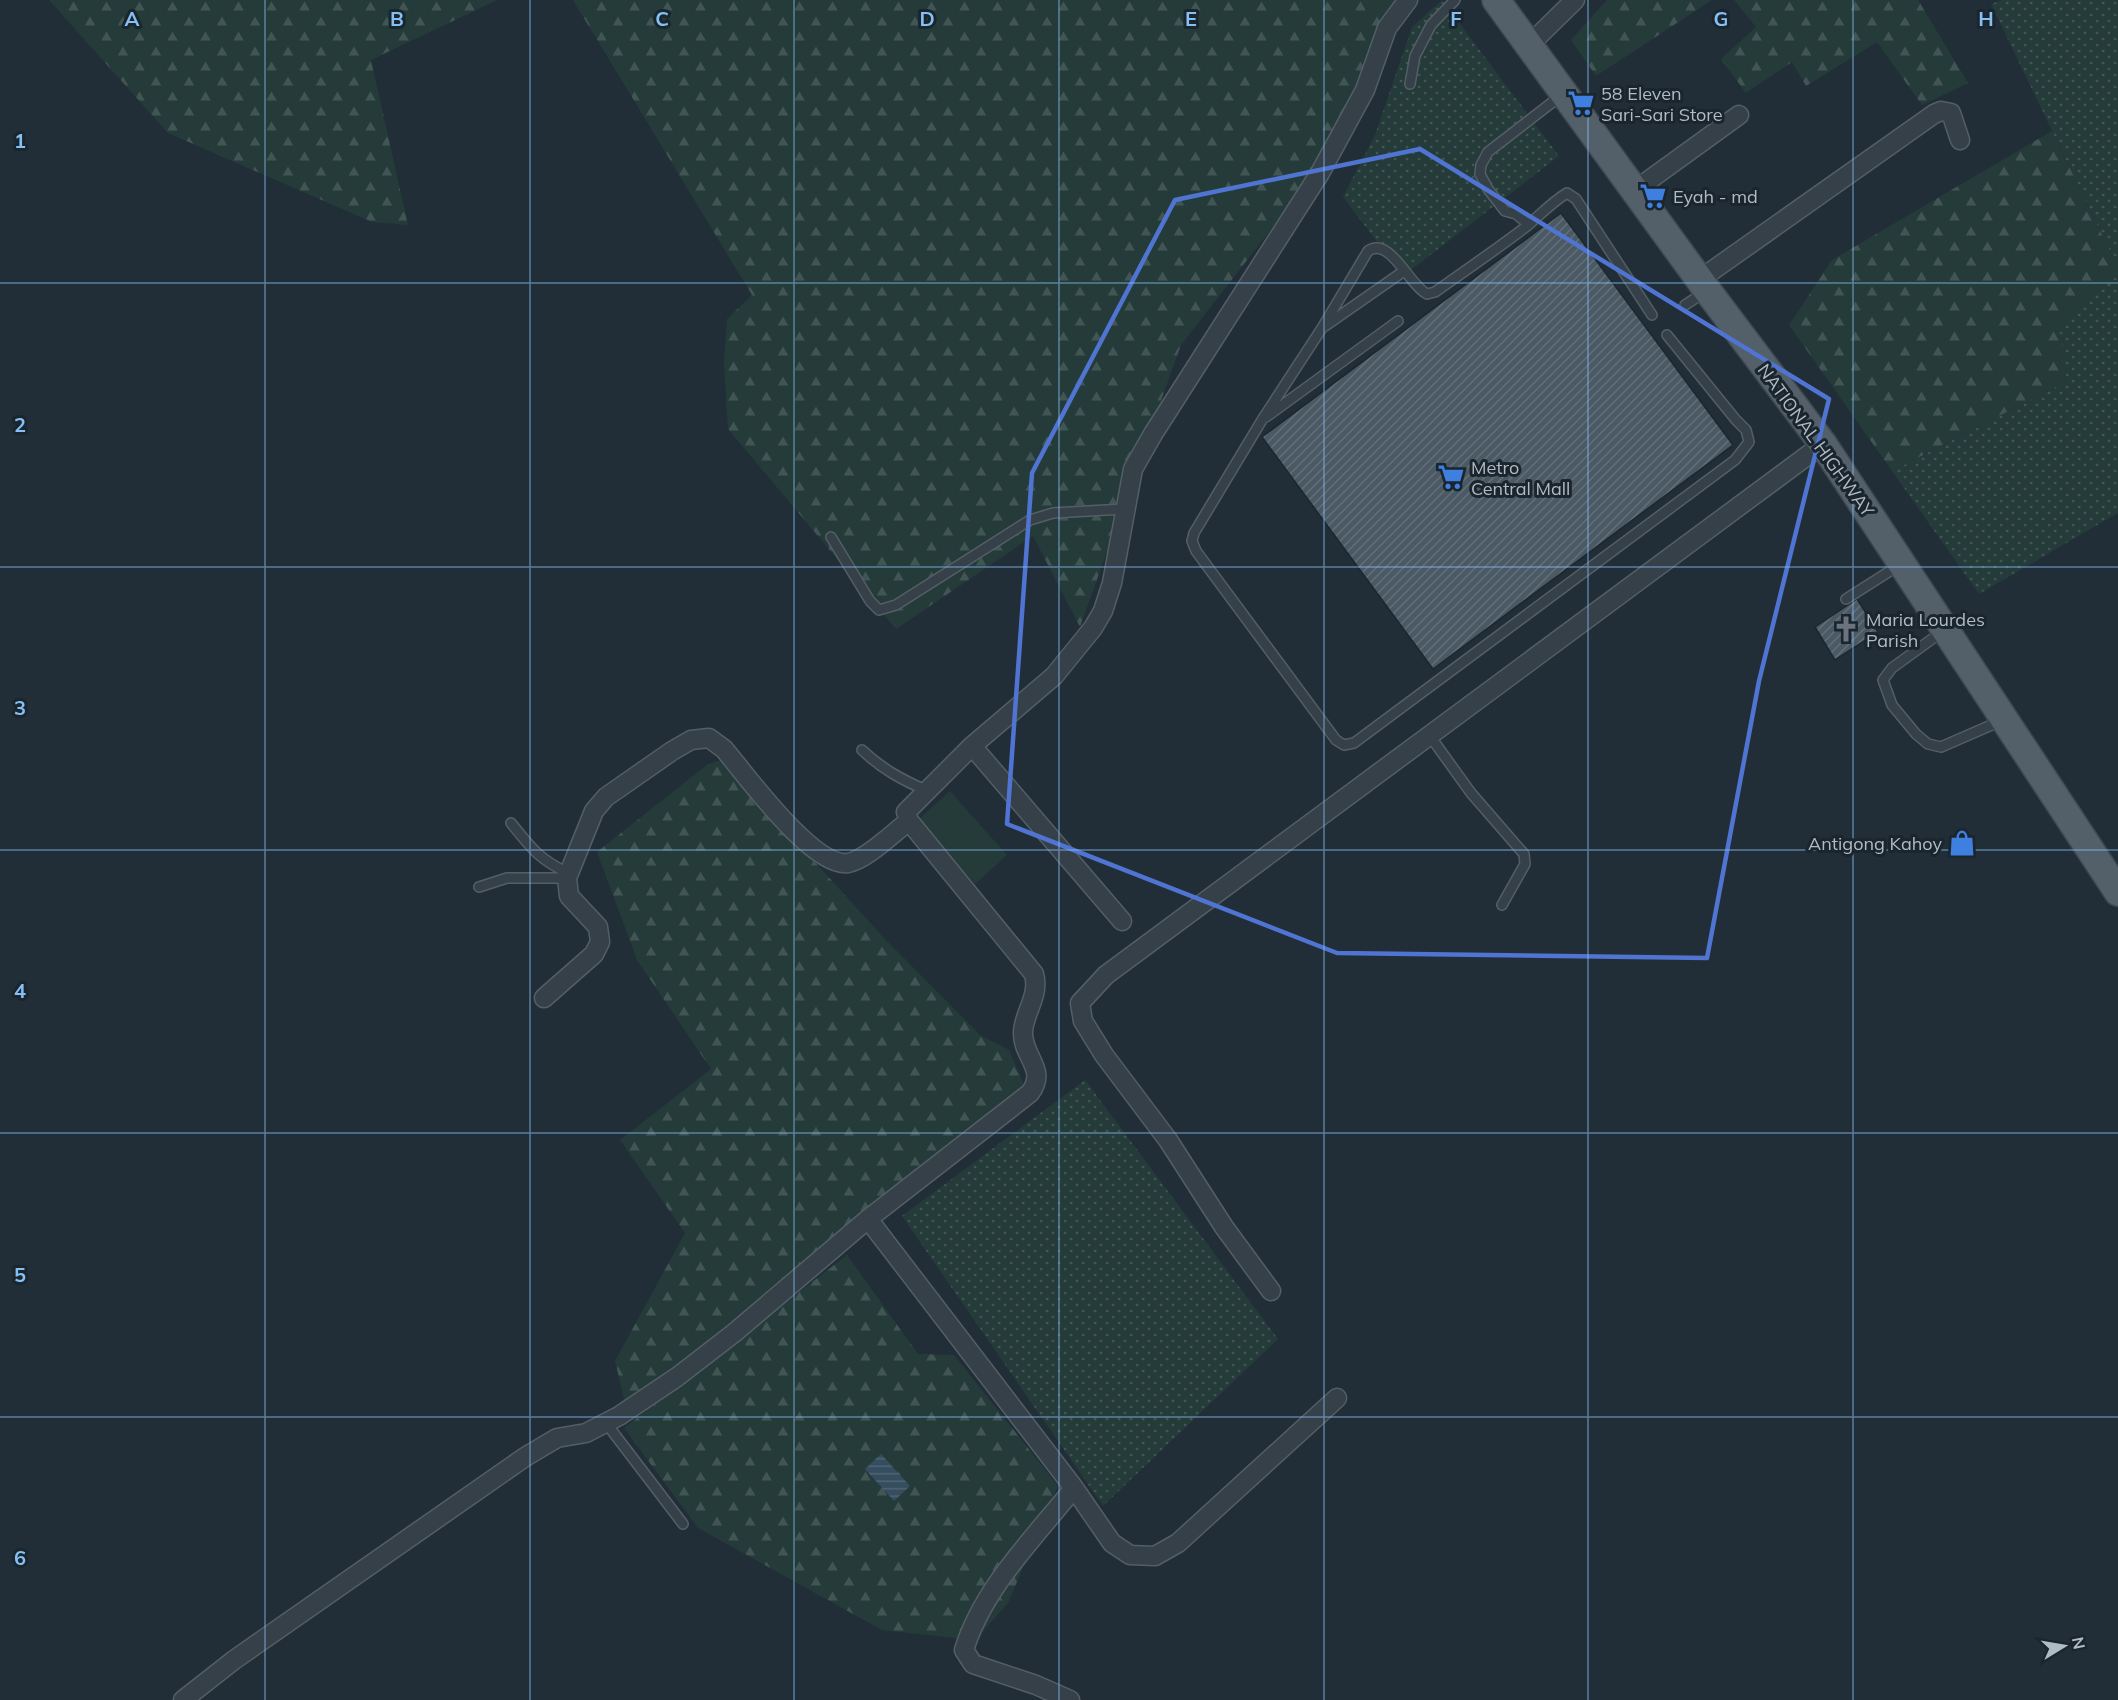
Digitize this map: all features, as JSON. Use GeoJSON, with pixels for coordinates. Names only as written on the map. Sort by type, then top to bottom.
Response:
{"type":"FeatureCollection","features":[{"type":"Feature","properties":{"kind":"main road","name":"NATIONAL HIGHWAY"},"geometry":{"type":"LineString","coordinates":[[1496,0],[1634,192],[1697,292],[1823,444],[2118,892]]}},
{"type":"Feature","properties":{"kind":"street"},"geometry":{"type":"LineString","coordinates":[[183,1700],[234,1660],[525,1457],[557,1438],[586,1433],[606,1423],[696,1362],[734,1333],[868,1219],[1030,1093],[1036,1085],[1038,1076],[1023,1032],[1037,984],[1034,974],[909,821],[906,812],[972,746],[1054,676],[1093,628],[1103,610],[1112,583],[1133,470],[1153,434],[1320,173],[1365,90],[1387,28],[1408,0]]}},
{"type":"Feature","properties":{"kind":"street"},"geometry":{"type":"LineString","coordinates":[[1529,45],[1575,0]]}},
{"type":"Feature","properties":{"kind":"street"},"geometry":{"type":"LineString","coordinates":[[1697,292],[1934,114],[1941,111],[1951,113],[1960,140]]}},
{"type":"Feature","properties":{"kind":"street"},"geometry":{"type":"LineString","coordinates":[[1634,192],[1739,115]]}},
{"type":"Feature","properties":{"kind":"street"},"geometry":{"type":"LineString","coordinates":[[1271,1291],[1224,1227],[1168,1140],[1104,1055],[1083,1021],[1080,1004],[1106,975],[1823,444]]}},
{"type":"Feature","properties":{"kind":"street"},"geometry":{"type":"LineString","coordinates":[[544,998],[594,954],[600,942],[598,927],[569,897],[568,875],[594,811],[606,797],[691,740],[709,738],[724,749],[800,838],[816,852],[832,860],[847,863],[860,859],[909,821]]}},
{"type":"Feature","properties":{"kind":"street"},"geometry":{"type":"LineString","coordinates":[[972,746],[1122,921]]}},
{"type":"Feature","properties":{"kind":"street"},"geometry":{"type":"LineString","coordinates":[[868,1219],[1074,1488],[1112,1543],[1130,1555],[1155,1556],[1178,1543],[1337,1398]]}},
{"type":"Feature","properties":{"kind":"street"},"geometry":{"type":"LineString","coordinates":[[1070,1700],[1036,1685],[973,1664],[964,1650],[971,1628],[1000,1581],[1074,1488]]}},
{"type":"Feature","properties":{"kind":"lane"},"geometry":{"type":"LineString","coordinates":[[1410,84],[1415,56],[1431,25],[1455,0]]}},
{"type":"Feature","properties":{"kind":"lane"},"geometry":{"type":"LineString","coordinates":[[1528,224],[1516,214],[1505,211],[1480,174],[1481,165],[1488,152],[1565,93]]}},
{"type":"Feature","properties":{"kind":"lane"},"geometry":{"type":"LineString","coordinates":[[1652,315],[1576,199],[1567,193],[1436,292],[1427,294],[1419,290],[1390,253],[1381,248],[1368,251],[1322,328],[1262,420],[1194,533],[1192,541],[1203,561],[1336,740],[1344,745],[1354,743],[1735,460],[1749,442],[1746,430],[1667,335]]}},
{"type":"Feature","properties":{"kind":"lane"},"geometry":{"type":"LineString","coordinates":[[1322,328],[1404,271]]}},
{"type":"Feature","properties":{"kind":"lane"},"geometry":{"type":"LineString","coordinates":[[1262,420],[1398,321]]}},
{"type":"Feature","properties":{"kind":"lane"},"geometry":{"type":"LineString","coordinates":[[831,537],[870,601],[879,610],[896,605],[1030,520],[1053,513],[1124,509]]}},
{"type":"Feature","properties":{"kind":"lane"},"geometry":{"type":"LineString","coordinates":[[1846,599],[1903,563]]}},
{"type":"Feature","properties":{"kind":"lane"},"geometry":{"type":"LineString","coordinates":[[1945,630],[1892,668],[1883,680],[1892,705],[1916,734],[1928,744],[1941,747],[2005,719]]}},
{"type":"Feature","properties":{"kind":"lane"},"geometry":{"type":"LineString","coordinates":[[1430,736],[1471,793],[1524,854],[1525,864],[1502,905]]}},
{"type":"Feature","properties":{"kind":"lane"},"geometry":{"type":"LineString","coordinates":[[862,750],[878,765],[898,778],[928,791]]}},
{"type":"Feature","properties":{"kind":"lane"},"geometry":{"type":"LineString","coordinates":[[511,824],[537,855],[568,875]]}},
{"type":"Feature","properties":{"kind":"lane"},"geometry":{"type":"LineString","coordinates":[[479,887],[507,878],[568,875]]}},
{"type":"Feature","properties":{"kind":"lane"},"geometry":{"type":"LineString","coordinates":[[606,1423],[683,1524]]}},
{"type":"Feature","properties":{"kind":"highlighted area"},"geometry":{"type":"Polygon","coordinates":[[[1420,149],[1829,399],[1759,681],[1707,958],[1337,953],[1007,824],[1032,473],[1175,200],[1420,149]]]}},
{"type":"Feature","properties":{"kind":"green space"},"geometry":{"type":"Polygon","coordinates":[[[49,0],[497,0],[371,60],[408,225],[372,222],[168,133],[49,0]]]}},
{"type":"Feature","properties":{"kind":"green space"},"geometry":{"type":"Polygon","coordinates":[[[573,0],[1409,0],[1325,160],[1181,345],[1080,627],[1033,536],[896,629],[728,429],[724,363],[727,319],[752,295],[573,0]]]}},
{"type":"Feature","properties":{"kind":"green space"},"geometry":{"type":"Polygon","coordinates":[[[1442,0],[1559,156],[1403,276],[1343,197],[1375,135],[1412,27],[1442,0]]]}},
{"type":"Feature","properties":{"kind":"green space"},"geometry":{"type":"Polygon","coordinates":[[[1607,0],[1712,0],[1596,76],[1571,40],[1607,0]]]}},
{"type":"Feature","properties":{"kind":"green space"},"geometry":{"type":"Polygon","coordinates":[[[1734,0],[1918,0],[1968,83],[1922,105],[1877,42],[1806,86],[1792,62],[1746,93],[1721,59],[1756,27],[1734,0]]]}},
{"type":"Feature","properties":{"kind":"green space"},"geometry":{"type":"Polygon","coordinates":[[[2002,0],[2118,0],[2118,268],[1991,4],[2002,0]]]}},
{"type":"Feature","properties":{"kind":"green space"},"geometry":{"type":"Polygon","coordinates":[[[2052,131],[2118,268],[2118,274],[2059,325],[2067,381],[1892,471],[1789,325],[1832,260],[2052,131]]]}},
{"type":"Feature","properties":{"kind":"green space"},"geometry":{"type":"Polygon","coordinates":[[[2118,274],[2118,513],[1979,594],[1892,471],[2067,381],[2058,325],[2118,274]]]}},
{"type":"Feature","properties":{"kind":"green space"},"geometry":{"type":"Polygon","coordinates":[[[722,760],[884,938],[980,1035],[1009,1050],[1024,1085],[729,1324],[625,1403],[615,1361],[685,1233],[620,1140],[711,1069],[637,960],[597,852],[708,764],[722,760]]]}},
{"type":"Feature","properties":{"kind":"green space"},"geometry":{"type":"Polygon","coordinates":[[[950,791],[1007,855],[975,884],[918,820],[950,791]]]}},
{"type":"Feature","properties":{"kind":"green space"},"geometry":{"type":"Polygon","coordinates":[[[1085,1080],[1278,1339],[1103,1506],[902,1216],[1085,1080]]]}},
{"type":"Feature","properties":{"kind":"green space"},"geometry":{"type":"Polygon","coordinates":[[[847,1255],[918,1354],[954,1355],[1058,1486],[1008,1603],[975,1640],[882,1630],[698,1528],[624,1428],[847,1255]]]}},
{"type":"Feature","properties":{"kind":"water"},"geometry":{"type":"Polygon","coordinates":[[[881,1454],[910,1486],[894,1501],[865,1469],[881,1454]]]}},
{"type":"Feature","properties":{"kind":"building"},"geometry":{"type":"Polygon","coordinates":[[[1561,213],[1733,445],[1433,669],[1262,437],[1561,213]]]}},
{"type":"Feature","properties":{"kind":"building","name":"Maria Lourdes Parish"},"geometry":{"type":"Polygon","coordinates":[[[1857,599],[1878,632],[1835,660],[1815,627],[1857,599]]]}},
{"type":"Feature","properties":{"kind":"place","name":"58 Eleven Sari-Sari Store"},"geometry":{"type":"Point","coordinates":[1581,103]}},
{"type":"Feature","properties":{"kind":"place","name":"Eyah - md"},"geometry":{"type":"Point","coordinates":[1653,196]}},
{"type":"Feature","properties":{"kind":"place","name":"Metro Central Mall"},"geometry":{"type":"Point","coordinates":[1451,477]}},
{"type":"Feature","properties":{"kind":"place","name":"Maria Lourdes Parish"},"geometry":{"type":"Point","coordinates":[1846,629]}},
{"type":"Feature","properties":{"kind":"place","name":"Antigong Kahoy"},"geometry":{"type":"Point","coordinates":[1962,843]}}]}
